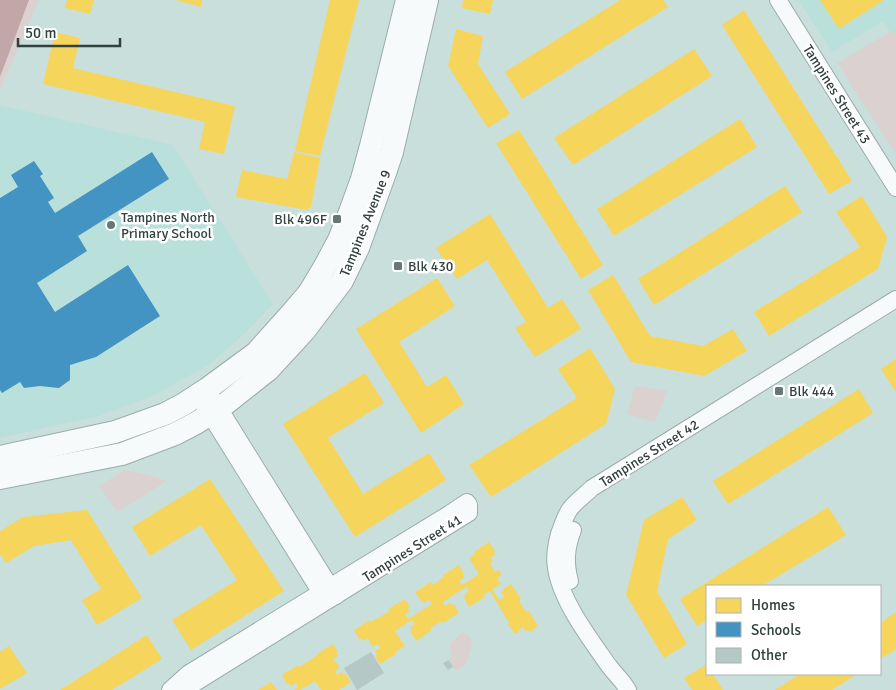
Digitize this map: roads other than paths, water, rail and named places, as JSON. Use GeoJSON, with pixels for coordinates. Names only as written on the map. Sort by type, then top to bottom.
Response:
{"type":"FeatureCollection","features":[{"type":"Feature","properties":{"kind":"main road","name":"Tampines Avenue 9"},"geometry":{"type":"LineString","coordinates":[[0,457],[116,432],[165,414],[202,392],[256,353],[309,293],[339,240],[362,179],[407,0]]}},
{"type":"Feature","properties":{"kind":"main road","name":"Tampines Avenue 9"},"geometry":{"type":"LineString","coordinates":[[0,478],[122,454],[175,434],[215,411],[268,370],[304,331],[342,281],[358,248],[385,173],[427,0]]}},
{"type":"Feature","properties":{"kind":"street","name":"Tampines Street 43"},"geometry":{"type":"LineString","coordinates":[[778,0],[896,188]]}},
{"type":"Feature","properties":{"kind":"street","name":"Tampines Street 42"},"geometry":{"type":"LineString","coordinates":[[625,685],[576,618],[558,579],[555,558],[556,545],[561,527],[570,510],[592,488],[896,299]]}},
{"type":"Feature","properties":{"kind":"street","name":"Tampines Street 42"},"geometry":{"type":"LineString","coordinates":[[625,685],[616,664],[584,612],[572,586],[566,566],[567,548],[574,526],[582,510],[591,500],[617,480],[896,306]]}},
{"type":"Feature","properties":{"kind":"street"},"geometry":{"type":"LineString","coordinates":[[202,392],[328,594]]}},
{"type":"Feature","properties":{"kind":"street","name":"Tampines Street 41"},"geometry":{"type":"LineString","coordinates":[[170,690],[189,673],[328,594],[469,513],[469,505],[467,502],[328,594],[194,683],[186,690]]}},
{"type":"Feature","properties":{"kind":"place","name":"Blk 496F"},"geometry":{"type":"Point","coordinates":[337,219]}},
{"type":"Feature","properties":{"kind":"place","name":"Tampines North Primary School"},"geometry":{"type":"Point","coordinates":[111,225]}},
{"type":"Feature","properties":{"kind":"place","name":"Blk 430"},"geometry":{"type":"Point","coordinates":[398,266]}},
{"type":"Feature","properties":{"kind":"place","name":"Blk 444"},"geometry":{"type":"Point","coordinates":[779,391]}}]}
